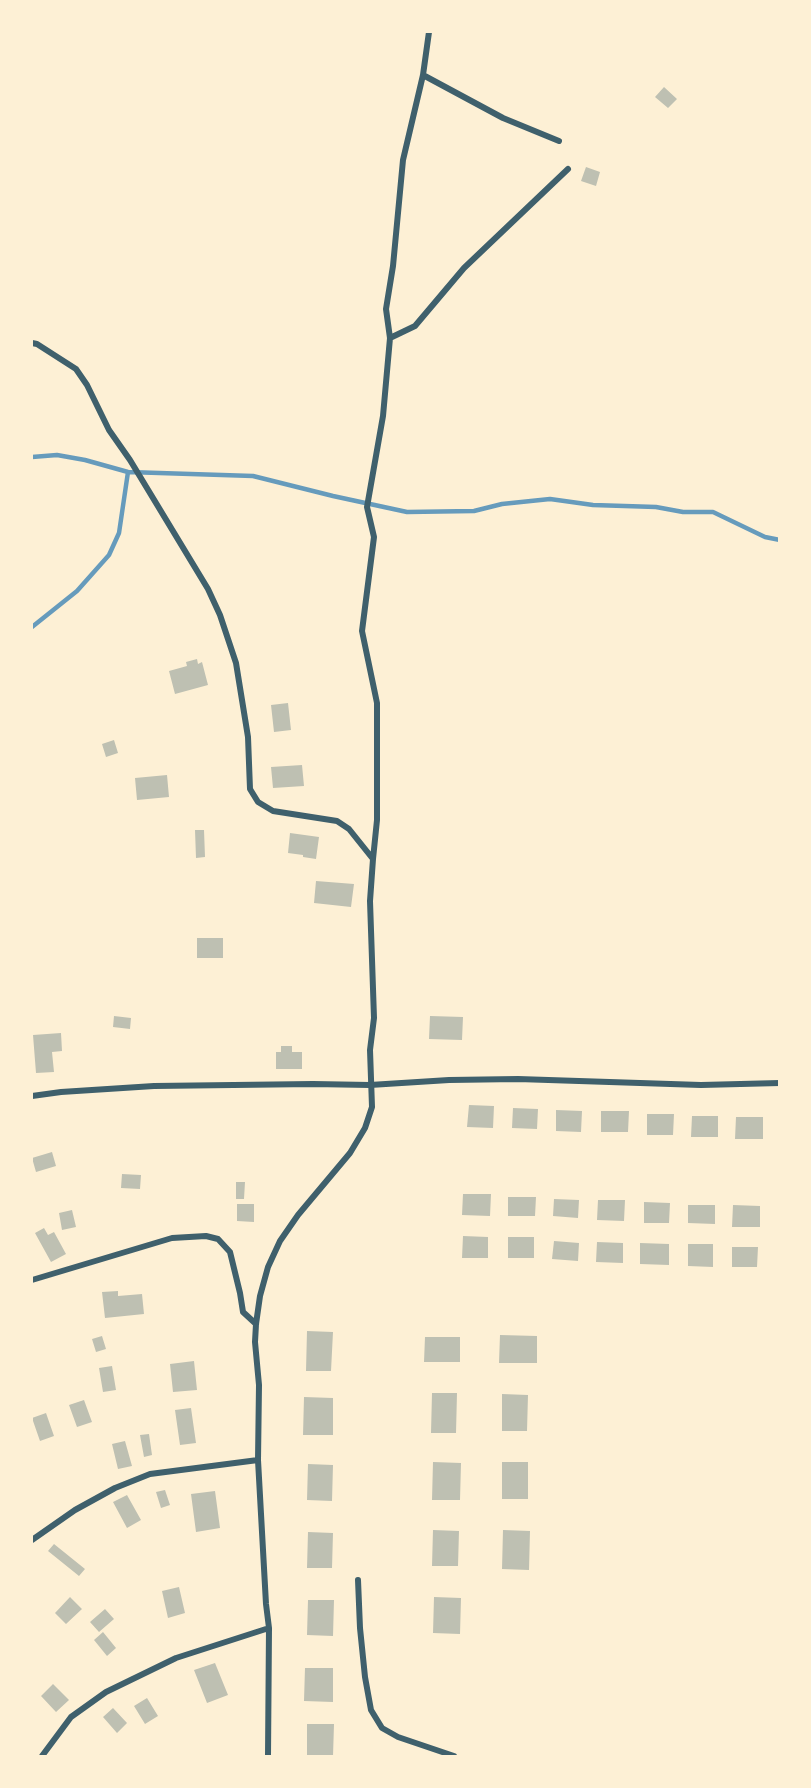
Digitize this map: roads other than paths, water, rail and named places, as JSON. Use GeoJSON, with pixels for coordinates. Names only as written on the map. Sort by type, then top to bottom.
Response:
{"type":"FeatureCollection","features":[{"type":"Feature","properties":{"kind":"street"},"geometry":{"type":"LineString","coordinates":[[268,1756],[268,1628],[258,1460],[259,1385],[256,1324],[268,1267],[279,1241],[350,1153],[365,1128],[372,1107],[370,1050],[374,1018],[370,901],[377,820],[376,703],[362,631],[374,537],[367,507],[383,416],[390,338],[386,309],[403,160],[424,75],[429,32]]}},
{"type":"Feature","properties":{"kind":"street"},"geometry":{"type":"LineString","coordinates":[[424,75],[503,118],[559,141]]}},
{"type":"Feature","properties":{"kind":"street"},"geometry":{"type":"LineString","coordinates":[[390,338],[415,326],[464,268],[568,169]]}},
{"type":"Feature","properties":{"kind":"street"},"geometry":{"type":"LineString","coordinates":[[32,343],[76,369],[109,430],[208,589],[236,663],[248,737],[250,789],[258,802],[273,811],[337,821],[349,829],[373,859]]}},
{"type":"Feature","properties":{"kind":"street"},"geometry":{"type":"LineString","coordinates":[[32,1096],[154,1086],[370,1085],[449,1080],[779,1083]]}},
{"type":"Feature","properties":{"kind":"street"},"geometry":{"type":"LineString","coordinates":[[32,1280],[172,1238],[206,1236],[218,1239],[230,1252],[243,1312],[256,1324]]}},
{"type":"Feature","properties":{"kind":"street"},"geometry":{"type":"LineString","coordinates":[[32,1540],[75,1510],[115,1488],[150,1474],[258,1460]]}},
{"type":"Feature","properties":{"kind":"street"},"geometry":{"type":"LineString","coordinates":[[358,1580],[360,1628],[371,1710],[382,1728],[398,1737],[454,1756]]}},
{"type":"Feature","properties":{"kind":"street"},"geometry":{"type":"LineString","coordinates":[[42,1756],[71,1717],[106,1692],[176,1658],[268,1628]]}},
{"type":"Feature","properties":{"kind":"waterway"},"geometry":{"type":"LineString","coordinates":[[32,457],[57,455],[128,472],[253,476],[407,512],[474,511],[502,504],[550,499],[593,505],[713,512],[765,537],[780,540]]}},
{"type":"Feature","properties":{"kind":"waterway"},"geometry":{"type":"LineString","coordinates":[[32,627],[77,591],[109,555],[119,533],[128,472]]}}]}
